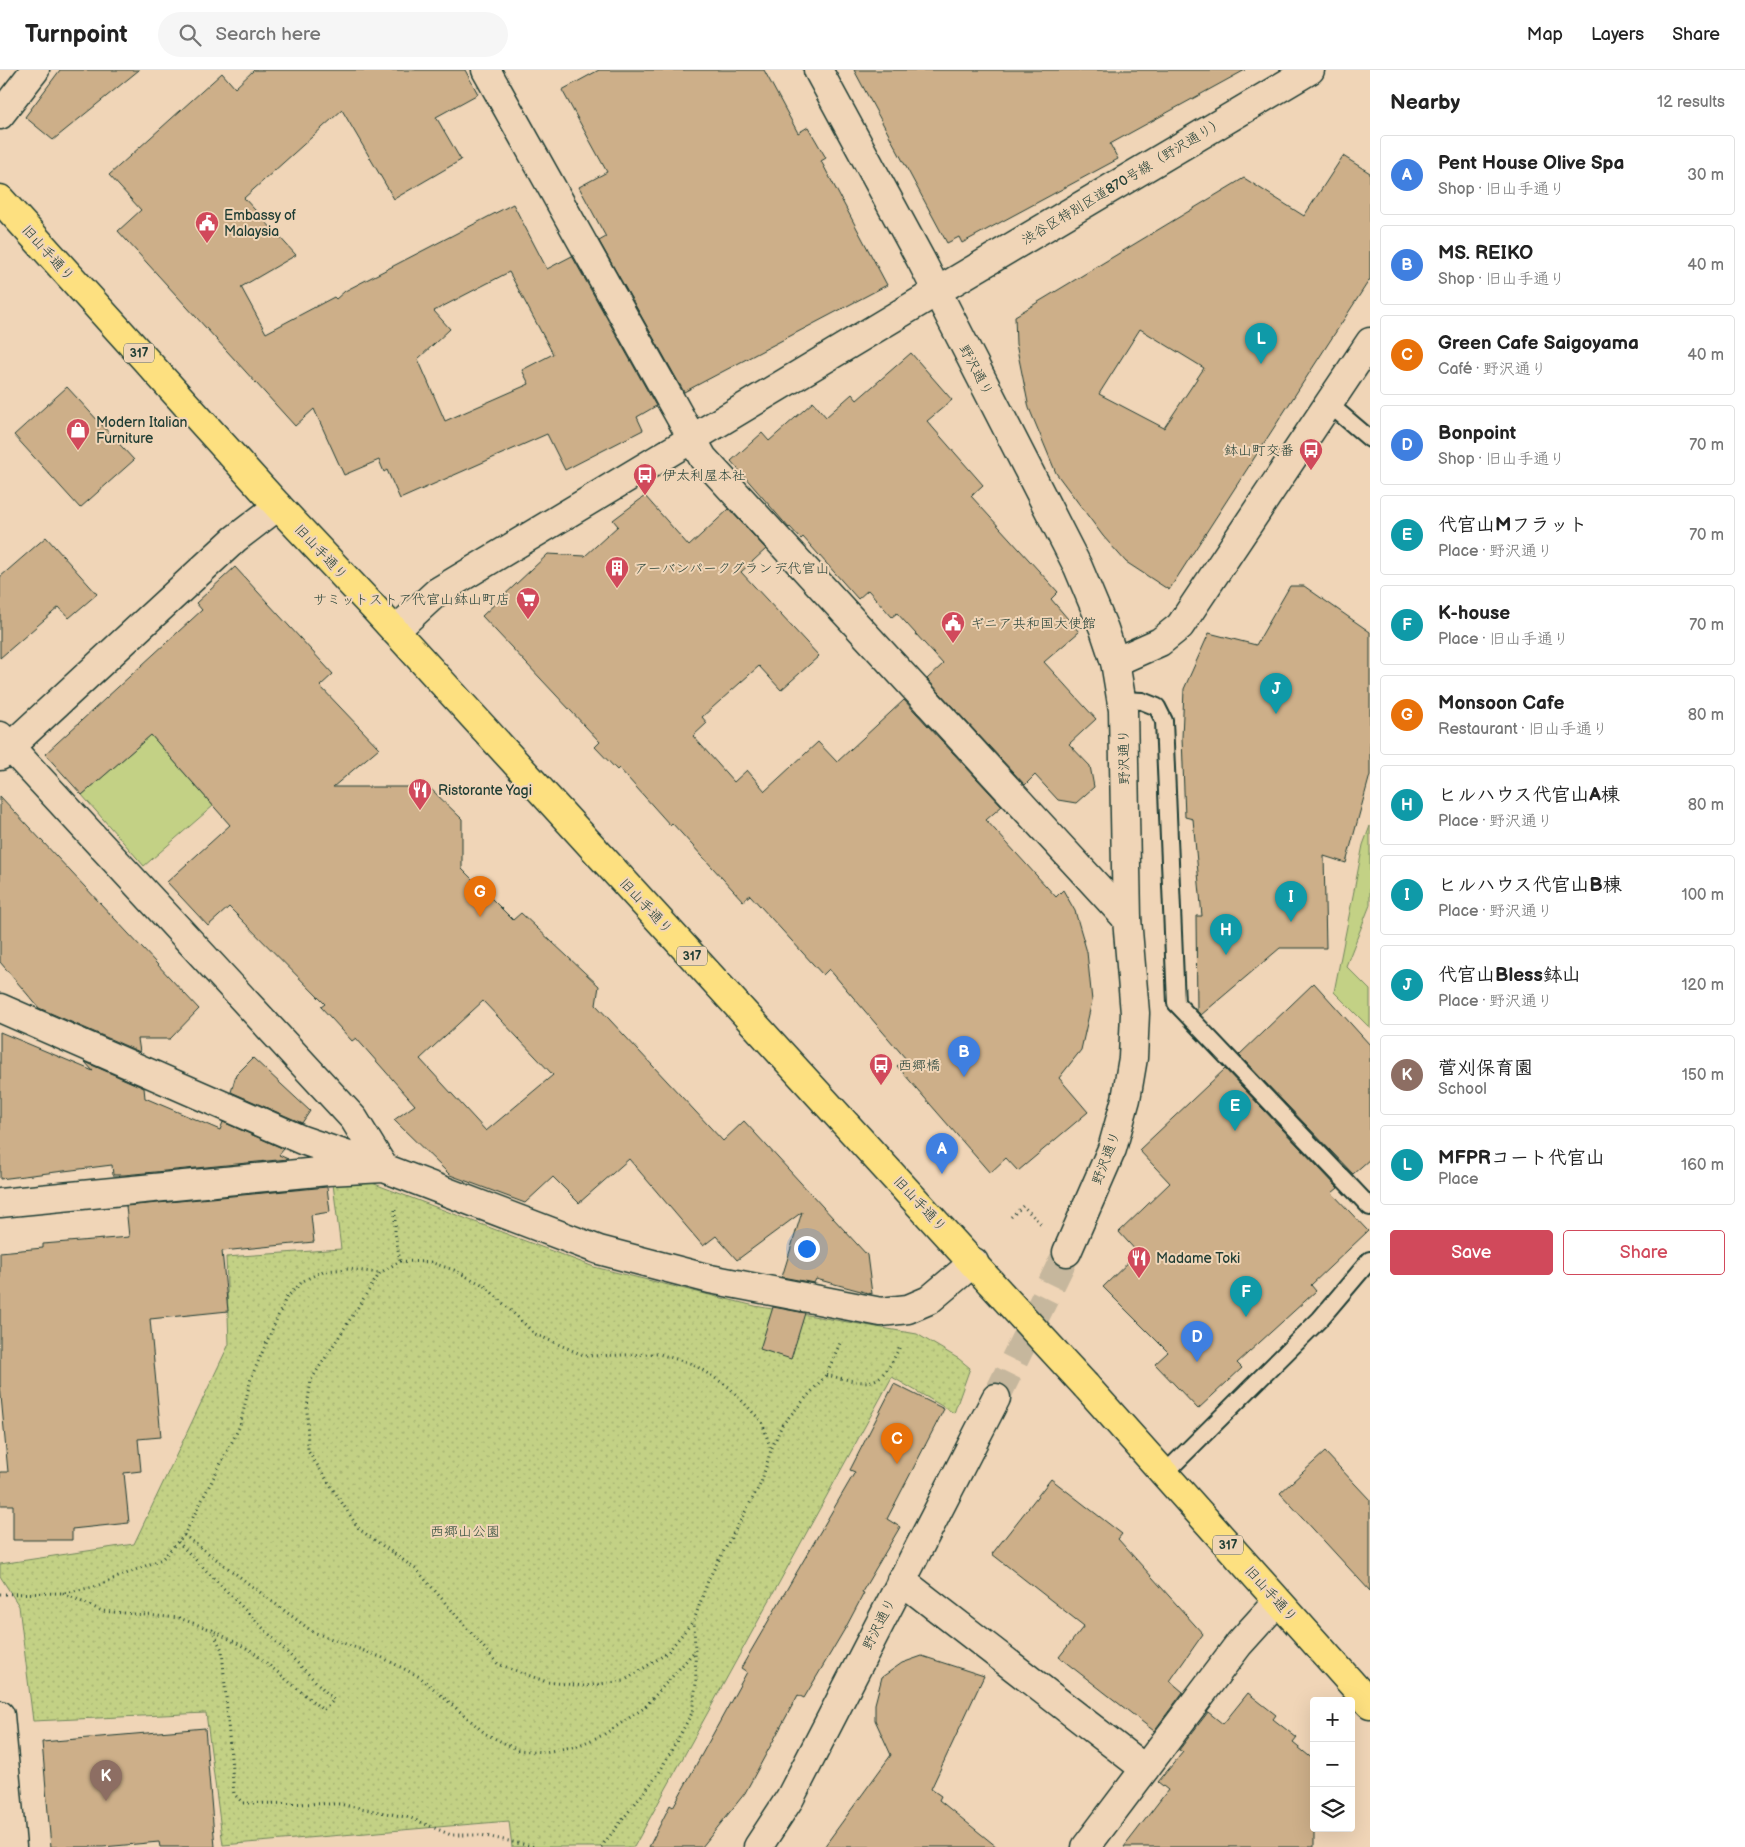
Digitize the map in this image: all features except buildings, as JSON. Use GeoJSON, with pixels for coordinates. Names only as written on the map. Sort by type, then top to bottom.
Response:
{"type":"FeatureCollection","features":[{"type":"Feature","properties":{"kind":"main road","name":"旧山手通り"},"geometry":{"type":"LineString","coordinates":[[0,199],[278,506],[395,631],[1086,1386],[1370,1704]]}},
{"type":"Feature","properties":{"kind":"street"},"geometry":{"type":"LineString","coordinates":[[0,115],[35,70]]}},
{"type":"Feature","properties":{"kind":"street"},"geometry":{"type":"LineString","coordinates":[[486,70],[703,458],[1127,919]]}},
{"type":"Feature","properties":{"kind":"street","name":"野沢通り"},"geometry":{"type":"LineString","coordinates":[[818,70],[1078,566],[1104,628],[1115,662],[1121,700],[1127,919],[1135,1013],[1133,1058],[1126,1099],[1112,1149],[1067,1252]]}},
{"type":"Feature","properties":{"kind":"street","name":"渋谷区特別区道870号線（野沢通り）"},"geometry":{"type":"LineString","coordinates":[[395,631],[438,592],[936,292],[1310,70]]}},
{"type":"Feature","properties":{"kind":"street"},"geometry":{"type":"LineString","coordinates":[[1115,662],[1160,642],[1180,626],[1370,342]]}},
{"type":"Feature","properties":{"kind":"street"},"geometry":{"type":"LineString","coordinates":[[278,506],[234,539],[3,746],[354,1119],[393,1172]]}},
{"type":"Feature","properties":{"kind":"street"},"geometry":{"type":"LineString","coordinates":[[0,1008],[302,1140],[393,1172],[599,1250],[710,1278],[881,1312],[908,1309],[982,1272]]}},
{"type":"Feature","properties":{"kind":"street"},"geometry":{"type":"LineString","coordinates":[[0,1203],[328,1171],[393,1172]]}},
{"type":"Feature","properties":{"kind":"street","name":"野沢通り"},"geometry":{"type":"LineString","coordinates":[[758,1847],[790,1798],[996,1398]]}},
{"type":"Feature","properties":{"kind":"street"},"geometry":{"type":"LineString","coordinates":[[901,1580],[1145,1769]]}},
{"type":"Feature","properties":{"kind":"street"},"geometry":{"type":"LineString","coordinates":[[1086,1847],[1239,1644],[1277,1602]]}},
{"type":"Feature","properties":{"kind":"street"},"geometry":{"type":"LineString","coordinates":[[0,1715],[12,1847]]}},
{"type":"Feature","properties":{"kind":"lane"},"geometry":{"type":"LineString","coordinates":[[1330,404],[1370,440]]}},
{"type":"Feature","properties":{"kind":"lane"},"geometry":{"type":"LineString","coordinates":[[1121,700],[1142,702],[1157,707],[1164,720],[1176,1003],[1370,1207]]}},
{"type":"Feature","properties":{"kind":"lane"},"geometry":{"type":"LineString","coordinates":[[1165,1473],[1320,1319],[1370,1260]]}},
{"type":"Feature","properties":{"kind":"path"},"geometry":{"type":"LineString","coordinates":[[393,1172],[395,1232],[400,1261]]}},
{"type":"Feature","properties":{"kind":"path"},"geometry":{"type":"LineString","coordinates":[[771,1450],[762,1422],[729,1387],[693,1364],[659,1354],[585,1356],[535,1334],[485,1286],[454,1270],[430,1262],[400,1261],[380,1273],[311,1380],[307,1407],[308,1451],[358,1529],[417,1570],[498,1664],[547,1682],[584,1686],[624,1681],[667,1653],[694,1620],[709,1578],[761,1483],[771,1450],[782,1425],[826,1375],[856,1307]]}},
{"type":"Feature","properties":{"kind":"path"},"geometry":{"type":"LineString","coordinates":[[0,1594],[63,1593],[94,1587],[162,1559],[184,1535],[240,1426],[251,1378],[286,1298],[303,1281],[323,1271],[348,1269],[380,1273]]}},
{"type":"Feature","properties":{"kind":"path"},"geometry":{"type":"LineString","coordinates":[[826,1375],[865,1384],[875,1382],[891,1365],[903,1338]]}},
{"type":"Feature","properties":{"kind":"path"},"geometry":{"type":"LineString","coordinates":[[184,1535],[313,1632],[381,1657],[420,1677],[486,1734],[518,1750],[545,1752],[577,1746],[603,1735],[644,1708],[695,1651]]}},
{"type":"Feature","properties":{"kind":"path"},"geometry":{"type":"LineString","coordinates":[[63,1593],[102,1611],[180,1618],[212,1630],[252,1651],[324,1710],[334,1700],[178,1542]]}},
{"type":"Feature","properties":{"kind":"path"},"geometry":{"type":"LineString","coordinates":[[602,1847],[659,1772],[692,1713],[696,1683],[694,1620]]}},
{"type":"Feature","properties":{"kind":"path"},"geometry":{"type":"LineString","coordinates":[[212,1630],[222,1650],[234,1794],[243,1803],[339,1804],[411,1818],[451,1835],[481,1835],[536,1847]]}},
{"type":"Feature","properties":{"kind":"green space"},"geometry":{"type":"Polygon","coordinates":[[[151,735],[213,806],[144,866],[82,795],[151,735]]]}},
{"type":"Feature","properties":{"kind":"green space"},"geometry":{"type":"Polygon","coordinates":[[[1370,826],[1370,905],[1346,966],[1370,990],[1370,1028],[1334,992],[1363,845],[1370,826]]]}},
{"type":"Feature","properties":{"kind":"green space","name":"西郷山公園"},"geometry":{"type":"Polygon","coordinates":[[[364,1180],[594,1267],[755,1306],[917,1334],[959,1359],[970,1368],[954,1413],[892,1377],[634,1847],[512,1847],[509,1821],[223,1845],[206,1713],[33,1721],[19,1606],[0,1576],[0,1564],[134,1544],[229,1344],[226,1257],[341,1249],[333,1184],[364,1180]]]}},
{"type":"Feature","properties":{"kind":"tunnel"},"geometry":{"type":"LineString","coordinates":[[996,1398],[1067,1252]]}},
{"type":"Feature","properties":{"kind":"place","name":"Embassy of Malaysia"},"geometry":{"type":"Point","coordinates":[207,244]}},
{"type":"Feature","properties":{"kind":"place","name":"MFPRコート代官山"},"geometry":{"type":"Point","coordinates":[1261,364]}},
{"type":"Feature","properties":{"kind":"place","name":"Modern Italian Furniture"},"geometry":{"type":"Point","coordinates":[78,451]}},
{"type":"Feature","properties":{"kind":"place","name":"鉢山町交番"},"geometry":{"type":"Point","coordinates":[1311,471]}},
{"type":"Feature","properties":{"kind":"place","name":"伊太利屋本社"},"geometry":{"type":"Point","coordinates":[645,496]}},
{"type":"Feature","properties":{"kind":"place","name":"アーバンパークグランデ代官山"},"geometry":{"type":"Point","coordinates":[617,589]}},
{"type":"Feature","properties":{"kind":"place","name":"サミットストア代官山鉢山町店"},"geometry":{"type":"Point","coordinates":[528,620]}},
{"type":"Feature","properties":{"kind":"place","name":"ギニア共和国大使館"},"geometry":{"type":"Point","coordinates":[953,644]}},
{"type":"Feature","properties":{"kind":"place","name":"代官山Bless鉢山"},"geometry":{"type":"Point","coordinates":[1276,714]}},
{"type":"Feature","properties":{"kind":"place","name":"Ristorante Yagi"},"geometry":{"type":"Point","coordinates":[420,811]}},
{"type":"Feature","properties":{"kind":"place","name":"Monsoon Cafe"},"geometry":{"type":"Point","coordinates":[480,917]}},
{"type":"Feature","properties":{"kind":"place","name":"ヒルハウス代官山B棟"},"geometry":{"type":"Point","coordinates":[1291,922]}},
{"type":"Feature","properties":{"kind":"place","name":"ヒルハウス代官山A棟"},"geometry":{"type":"Point","coordinates":[1226,955]}},
{"type":"Feature","properties":{"kind":"place","name":"MS. REIKO"},"geometry":{"type":"Point","coordinates":[964,1077]}},
{"type":"Feature","properties":{"kind":"place","name":"西郷橋"},"geometry":{"type":"Point","coordinates":[881,1086]}},
{"type":"Feature","properties":{"kind":"place","name":"代官山Mフラット"},"geometry":{"type":"Point","coordinates":[1235,1131]}},
{"type":"Feature","properties":{"kind":"place","name":"Pent House Olive Spa"},"geometry":{"type":"Point","coordinates":[942,1174]}},
{"type":"Feature","properties":{"kind":"place","name":"Madame Toki"},"geometry":{"type":"Point","coordinates":[1139,1279]}},
{"type":"Feature","properties":{"kind":"place","name":"K-house"},"geometry":{"type":"Point","coordinates":[1246,1317]}},
{"type":"Feature","properties":{"kind":"place","name":"Bonpoint"},"geometry":{"type":"Point","coordinates":[1197,1362]}},
{"type":"Feature","properties":{"kind":"place","name":"Green Cafe Saigoyama"},"geometry":{"type":"Point","coordinates":[897,1464]}},
{"type":"Feature","properties":{"kind":"place","name":"菅刈保育園"},"geometry":{"type":"Point","coordinates":[106,1801]}}]}
